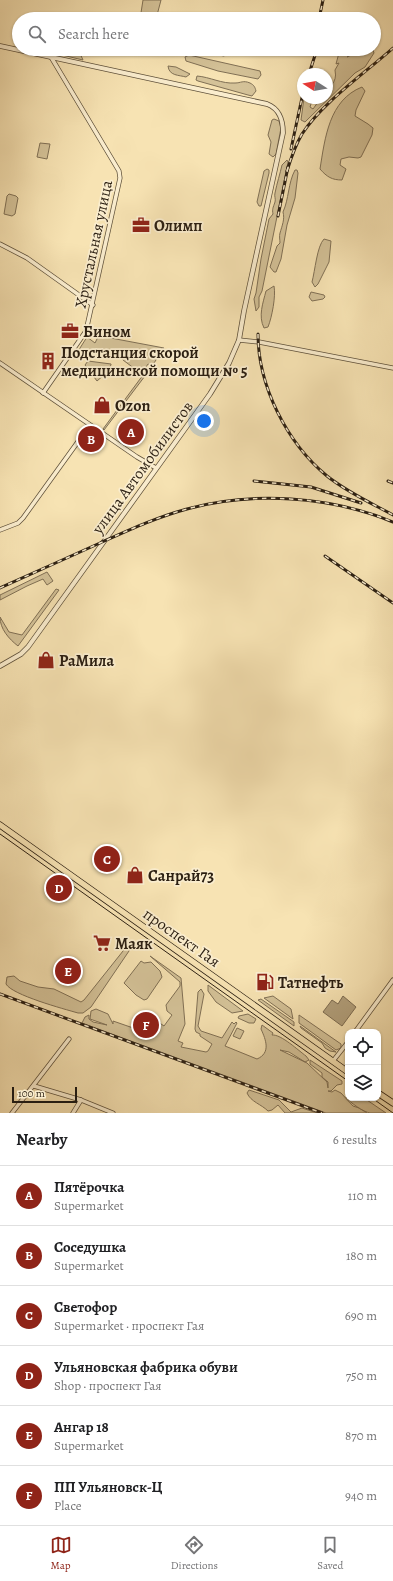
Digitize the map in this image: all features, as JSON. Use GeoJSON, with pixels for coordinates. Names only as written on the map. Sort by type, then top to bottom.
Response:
{"type":"FeatureCollection","features":[{"type":"Feature","properties":{"kind":"main road","name":"проспект Гая"},"geometry":{"type":"LineString","coordinates":[[0,825],[345,1070]]}},
{"type":"Feature","properties":{"kind":"main road"},"geometry":{"type":"LineString","coordinates":[[381,1095],[393,1103]]}},
{"type":"Feature","properties":{"kind":"street"},"geometry":{"type":"LineString","coordinates":[[0,46],[12,49]]}},
{"type":"Feature","properties":{"kind":"street"},"geometry":{"type":"LineString","coordinates":[[47,56],[52,57]]}},
{"type":"Feature","properties":{"kind":"street","name":"улица Автомобилистов"},"geometry":{"type":"LineString","coordinates":[[0,666],[20,654],[28,647],[220,379],[229,363],[239,340],[283,133],[283,124],[280,114],[272,106],[52,57]]}},
{"type":"Feature","properties":{"kind":"street","name":"Хрустальная улица"},"geometry":{"type":"LineString","coordinates":[[43,393],[86,331],[119,187],[120,174],[52,57]]}},
{"type":"Feature","properties":{"kind":"street"},"geometry":{"type":"LineString","coordinates":[[0,244],[27,258],[93,305]]}},
{"type":"Feature","properties":{"kind":"street"},"geometry":{"type":"LineString","coordinates":[[239,340],[259,342],[393,368]]}},
{"type":"Feature","properties":{"kind":"street"},"geometry":{"type":"LineString","coordinates":[[0,363],[136,456],[156,468]]}},
{"type":"Feature","properties":{"kind":"street"},"geometry":{"type":"LineString","coordinates":[[0,530],[18,523],[23,518],[90,425]]}},
{"type":"Feature","properties":{"kind":"street"},"geometry":{"type":"LineString","coordinates":[[357,1029],[393,980]]}},
{"type":"Feature","properties":{"kind":"street"},"geometry":{"type":"LineString","coordinates":[[12,1113],[69,1039]]}},
{"type":"Feature","properties":{"kind":"street"},"geometry":{"type":"LineString","coordinates":[[334,1061],[345,1046]]}},
{"type":"Feature","properties":{"kind":"street"},"geometry":{"type":"LineString","coordinates":[[34,1086],[82,1100],[114,1113]]}},
{"type":"Feature","properties":{"kind":"street"},"geometry":{"type":"LineString","coordinates":[[73,1113],[82,1100]]}},
{"type":"Feature","properties":{"kind":"shaded area"},"geometry":{"type":"Polygon","coordinates":[[[143,0],[161,0],[158,12],[141,12],[143,0]]]}},
{"type":"Feature","properties":{"kind":"shaded area"},"geometry":{"type":"Polygon","coordinates":[[[66,56],[81,56],[83,60],[66,56]]]}},
{"type":"Feature","properties":{"kind":"shaded area"},"geometry":{"type":"Polygon","coordinates":[[[193,56],[260,71],[261,75],[258,79],[218,71],[186,61],[185,57],[193,56]]]}},
{"type":"Feature","properties":{"kind":"shaded area"},"geometry":{"type":"Polygon","coordinates":[[[338,56],[372,56],[365,67],[355,73],[333,95],[333,84],[336,75],[335,70],[339,63],[336,64],[338,56]]]}},
{"type":"Feature","properties":{"kind":"shaded area"},"geometry":{"type":"Polygon","coordinates":[[[168,66],[176,67],[190,74],[186,77],[172,73],[170,72],[168,66]]]}},
{"type":"Feature","properties":{"kind":"shaded area"},"geometry":{"type":"Polygon","coordinates":[[[197,76],[225,82],[248,82],[255,87],[256,91],[252,96],[248,95],[198,81],[196,80],[197,76]]]}},
{"type":"Feature","properties":{"kind":"shaded area"},"geometry":{"type":"Polygon","coordinates":[[[362,87],[365,91],[356,110],[355,116],[373,128],[372,135],[361,157],[341,159],[340,165],[346,169],[342,180],[332,179],[320,169],[330,121],[342,101],[351,93],[362,87]]]}},
{"type":"Feature","properties":{"kind":"shaded area"},"geometry":{"type":"Polygon","coordinates":[[[303,104],[311,104],[310,107],[313,109],[317,104],[323,104],[305,122],[301,120],[303,104]]]}},
{"type":"Feature","properties":{"kind":"shaded area"},"geometry":{"type":"Polygon","coordinates":[[[274,119],[279,121],[281,128],[276,154],[273,157],[269,154],[271,142],[268,135],[272,120],[274,119]]]}},
{"type":"Feature","properties":{"kind":"shaded area"},"geometry":{"type":"Polygon","coordinates":[[[40,143],[50,144],[47,159],[37,157],[40,143]]]}},
{"type":"Feature","properties":{"kind":"shaded area"},"geometry":{"type":"Polygon","coordinates":[[[287,160],[288,162],[262,291],[259,297],[259,307],[256,311],[254,299],[269,219],[273,214],[275,194],[282,165],[287,160]]]}},
{"type":"Feature","properties":{"kind":"shaded area"},"geometry":{"type":"Polygon","coordinates":[[[267,169],[269,170],[269,173],[261,206],[259,206],[257,202],[264,171],[267,169]]]}},
{"type":"Feature","properties":{"kind":"shaded area"},"geometry":{"type":"Polygon","coordinates":[[[295,170],[297,170],[298,173],[295,198],[287,225],[281,259],[276,272],[274,272],[270,267],[277,246],[280,243],[280,234],[284,215],[283,212],[295,170]]]}},
{"type":"Feature","properties":{"kind":"shaded area"},"geometry":{"type":"Polygon","coordinates":[[[9,194],[18,198],[15,214],[12,216],[4,214],[7,196],[9,194]]]}},
{"type":"Feature","properties":{"kind":"shaded area"},"geometry":{"type":"Polygon","coordinates":[[[324,239],[331,241],[329,262],[315,287],[312,282],[318,253],[324,239]]]}},
{"type":"Feature","properties":{"kind":"shaded area"},"geometry":{"type":"Polygon","coordinates":[[[274,286],[274,301],[271,318],[268,327],[264,328],[261,319],[262,305],[266,291],[274,286]]]}},
{"type":"Feature","properties":{"kind":"shaded area"},"geometry":{"type":"Polygon","coordinates":[[[311,292],[324,295],[325,297],[323,299],[312,301],[309,297],[311,292]]]}},
{"type":"Feature","properties":{"kind":"shaded area"},"geometry":{"type":"Polygon","coordinates":[[[95,333],[100,336],[164,348],[152,366],[148,364],[144,370],[148,372],[104,430],[103,429],[143,375],[123,360],[122,356],[90,352],[88,355],[80,350],[87,337],[95,343],[98,337],[94,334],[95,333]]]}},
{"type":"Feature","properties":{"kind":"shaded area"},"geometry":{"type":"Polygon","coordinates":[[[88,361],[111,365],[104,375],[97,381],[85,365],[88,361]]]}},
{"type":"Feature","properties":{"kind":"shaded area"},"geometry":{"type":"Polygon","coordinates":[[[47,572],[53,581],[47,585],[43,579],[0,600],[0,595],[47,572]]]}},
{"type":"Feature","properties":{"kind":"shaded area"},"geometry":{"type":"Polygon","coordinates":[[[56,589],[59,590],[18,646],[6,633],[0,621],[0,617],[9,632],[22,635],[56,589]]]}},
{"type":"Feature","properties":{"kind":"shaded area"},"geometry":{"type":"Polygon","coordinates":[[[127,946],[130,948],[129,951],[91,1007],[83,1013],[78,1013],[28,997],[18,993],[6,984],[7,977],[14,976],[20,981],[38,987],[54,989],[81,1002],[127,946]]]}},
{"type":"Feature","properties":{"kind":"shaded area"},"geometry":{"type":"Polygon","coordinates":[[[150,956],[181,978],[185,1024],[178,1041],[183,1043],[181,1047],[206,1052],[212,1044],[200,1036],[195,1029],[198,992],[201,989],[204,994],[198,1026],[201,1031],[222,1038],[232,1022],[234,1024],[236,1022],[237,1023],[225,1046],[257,1059],[266,1050],[266,1042],[261,1029],[262,1025],[273,1033],[272,1035],[276,1035],[285,1040],[306,1056],[309,1060],[305,1062],[289,1052],[280,1050],[307,1063],[327,1082],[328,1088],[328,1082],[322,1077],[322,1073],[310,1064],[310,1060],[342,1081],[342,1084],[337,1085],[331,1091],[328,1091],[332,1092],[335,1090],[341,1093],[345,1097],[345,1101],[348,1101],[353,1106],[367,1113],[326,1113],[82,1023],[85,1017],[89,1015],[89,1019],[93,1022],[107,1025],[90,1019],[91,1011],[96,1009],[108,1014],[113,1024],[113,1021],[139,1030],[143,1016],[149,1020],[151,1017],[164,1026],[172,1015],[167,1011],[166,1005],[180,986],[180,982],[150,956]]]}},
{"type":"Feature","properties":{"kind":"shaded area"},"geometry":{"type":"Polygon","coordinates":[[[141,961],[144,963],[151,962],[160,971],[162,977],[147,999],[144,1000],[136,995],[124,983],[141,961]]]}},
{"type":"Feature","properties":{"kind":"shaded area"},"geometry":{"type":"Polygon","coordinates":[[[208,985],[243,1011],[232,1013],[216,1002],[208,991],[208,985]]]}},
{"type":"Feature","properties":{"kind":"shaded area"},"geometry":{"type":"Polygon","coordinates":[[[273,996],[291,1009],[293,1019],[264,998],[273,996]]]}},
{"type":"Feature","properties":{"kind":"shaded area"},"geometry":{"type":"Polygon","coordinates":[[[343,996],[356,1007],[342,1026],[323,1012],[332,1000],[338,1004],[343,996]]]}},
{"type":"Feature","properties":{"kind":"shaded area"},"geometry":{"type":"Polygon","coordinates":[[[261,999],[294,1022],[294,1026],[258,1000],[261,999]]]}},
{"type":"Feature","properties":{"kind":"shaded area"},"geometry":{"type":"Polygon","coordinates":[[[248,1014],[256,1019],[254,1023],[249,1023],[238,1018],[239,1016],[248,1014]]]}},
{"type":"Feature","properties":{"kind":"shaded area"},"geometry":{"type":"Polygon","coordinates":[[[299,1015],[341,1044],[341,1048],[336,1050],[299,1023],[299,1015]]]}},
{"type":"Feature","properties":{"kind":"shaded area"},"geometry":{"type":"Polygon","coordinates":[[[300,1026],[336,1052],[325,1048],[322,1043],[300,1026]]]}},
{"type":"Feature","properties":{"kind":"shaded area"},"geometry":{"type":"Polygon","coordinates":[[[237,1028],[244,1031],[240,1039],[233,1036],[237,1028]]]}},
{"type":"Feature","properties":{"kind":"shaded area"},"geometry":{"type":"Polygon","coordinates":[[[249,1090],[279,1100],[291,1112],[302,1108],[317,1113],[285,1113],[278,1105],[272,1110],[268,1111],[251,1099],[247,1093],[249,1090]]]}},
{"type":"Feature","properties":{"kind":"shaded area"},"geometry":{"type":"Polygon","coordinates":[[[350,1101],[368,1101],[386,1113],[370,1113],[350,1101]]]}},
{"type":"Feature","properties":{"kind":"tram line"},"geometry":{"type":"LineString","coordinates":[[0,834],[345,1079]]}},
{"type":"Feature","properties":{"kind":"tram line"},"geometry":{"type":"LineString","coordinates":[[376,1101],[393,1113]]}},
{"type":"Feature","properties":{"kind":"railway"},"geometry":{"type":"LineString","coordinates":[[320,12],[323,0]]}},
{"type":"Feature","properties":{"kind":"railway"},"geometry":{"type":"LineString","coordinates":[[287,171],[297,143],[311,122],[344,89],[393,48]]}},
{"type":"Feature","properties":{"kind":"railway"},"geometry":{"type":"LineString","coordinates":[[311,68],[315,56]]}},
{"type":"Feature","properties":{"kind":"railway"},"geometry":{"type":"LineString","coordinates":[[291,149],[301,104]]}},
{"type":"Feature","properties":{"kind":"railway"},"geometry":{"type":"LineString","coordinates":[[278,216],[288,167]]}},
{"type":"Feature","properties":{"kind":"railway"},"geometry":{"type":"LineString","coordinates":[[258,334],[259,354],[269,393],[278,412],[299,447],[313,463],[335,482],[393,515]]}},
{"type":"Feature","properties":{"kind":"railway"},"geometry":{"type":"LineString","coordinates":[[254,481],[311,487],[361,503]]}},
{"type":"Feature","properties":{"kind":"railway"},"geometry":{"type":"LineString","coordinates":[[388,481],[393,483]]}},
{"type":"Feature","properties":{"kind":"railway"},"geometry":{"type":"LineString","coordinates":[[0,588],[143,524],[176,512],[212,503],[265,498],[291,499],[344,506],[393,522]]}},
{"type":"Feature","properties":{"kind":"railway"},"geometry":{"type":"LineString","coordinates":[[325,556],[393,603]]}},
{"type":"Feature","properties":{"kind":"railway"},"geometry":{"type":"LineString","coordinates":[[0,994],[322,1113]]}},
{"type":"Feature","properties":{"kind":"place","name":"Олимп"},"geometry":{"type":"Point","coordinates":[141,225]}},
{"type":"Feature","properties":{"kind":"place","name":"Бином"},"geometry":{"type":"Point","coordinates":[70,331]}},
{"type":"Feature","properties":{"kind":"place","name":"Подстанция скорой медицинской помощи № 5"},"geometry":{"type":"Point","coordinates":[48,361]}},
{"type":"Feature","properties":{"kind":"place","name":"Ozon"},"geometry":{"type":"Point","coordinates":[102,405]}},
{"type":"Feature","properties":{"kind":"place","name":"Пятёрочка"},"geometry":{"type":"Point","coordinates":[131,432]}},
{"type":"Feature","properties":{"kind":"place","name":"Соседушка"},"geometry":{"type":"Point","coordinates":[91,439]}},
{"type":"Feature","properties":{"kind":"place","name":"РаМила"},"geometry":{"type":"Point","coordinates":[46,660]}},
{"type":"Feature","properties":{"kind":"place","name":"Светофор"},"geometry":{"type":"Point","coordinates":[107,859]}},
{"type":"Feature","properties":{"kind":"place","name":"Санрай73"},"geometry":{"type":"Point","coordinates":[135,875]}},
{"type":"Feature","properties":{"kind":"place","name":"Ульяновская фабрика обуви"},"geometry":{"type":"Point","coordinates":[59,888]}},
{"type":"Feature","properties":{"kind":"place","name":"Маяк"},"geometry":{"type":"Point","coordinates":[102,943]}},
{"type":"Feature","properties":{"kind":"place","name":"Ангар 18"},"geometry":{"type":"Point","coordinates":[68,971]}},
{"type":"Feature","properties":{"kind":"place","name":"Татнефть"},"geometry":{"type":"Point","coordinates":[265,982]}},
{"type":"Feature","properties":{"kind":"place","name":"ПП Ульяновск-Ц"},"geometry":{"type":"Point","coordinates":[146,1025]}}]}
